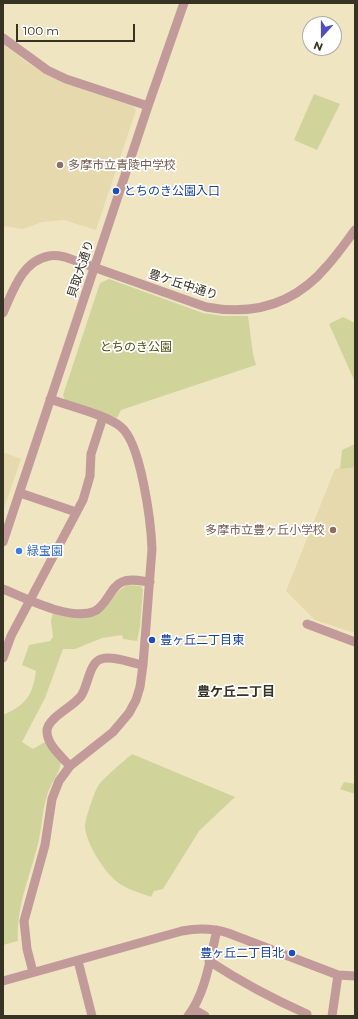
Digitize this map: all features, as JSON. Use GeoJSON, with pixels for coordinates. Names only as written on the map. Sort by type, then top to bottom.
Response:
{"type":"FeatureCollection","features":[{"type":"Feature","properties":{"kind":"street","name":"貝取大通り"},"geometry":{"type":"LineString","coordinates":[[3,542],[148,106],[184,3]]}},
{"type":"Feature","properties":{"kind":"street"},"geometry":{"type":"LineString","coordinates":[[3,38],[47,70],[66,79],[148,106]]}},
{"type":"Feature","properties":{"kind":"street","name":"豊ケ丘中通り"},"geometry":{"type":"LineString","coordinates":[[3,313],[18,281],[26,268],[37,260],[50,256],[65,257],[206,307],[226,311],[264,308],[281,302],[310,284],[327,266],[355,230]]}},
{"type":"Feature","properties":{"kind":"street"},"geometry":{"type":"LineString","coordinates":[[33,972],[27,949],[24,921],[45,845],[52,799],[58,785],[70,766],[113,732],[129,713],[136,700],[140,687],[143,666],[152,549],[152,530],[144,489],[134,447],[129,435],[122,427],[103,417],[50,399]]}},
{"type":"Feature","properties":{"kind":"street"},"geometry":{"type":"LineString","coordinates":[[3,658],[10,636],[83,500],[88,482],[91,454],[103,417]]}},
{"type":"Feature","properties":{"kind":"street"},"geometry":{"type":"LineString","coordinates":[[20,493],[76,512]]}},
{"type":"Feature","properties":{"kind":"street"},"geometry":{"type":"LineString","coordinates":[[3,589],[66,613],[83,613],[95,611],[104,604],[121,582],[129,580],[150,582]]}},
{"type":"Feature","properties":{"kind":"street"},"geometry":{"type":"LineString","coordinates":[[307,624],[355,642]]}},
{"type":"Feature","properties":{"kind":"street"},"geometry":{"type":"LineString","coordinates":[[70,766],[49,741],[47,729],[50,723],[77,701],[82,695],[95,662],[100,659],[109,658],[143,666]]}},
{"type":"Feature","properties":{"kind":"street"},"geometry":{"type":"LineString","coordinates":[[3,981],[182,931],[199,928],[217,930],[238,937],[338,975],[355,976]]}},
{"type":"Feature","properties":{"kind":"street"},"geometry":{"type":"LineString","coordinates":[[205,1016],[190,1013],[200,996],[217,930]]}},
{"type":"Feature","properties":{"kind":"street"},"geometry":{"type":"LineString","coordinates":[[78,961],[92,1016]]}},
{"type":"Feature","properties":{"kind":"street"},"geometry":{"type":"LineString","coordinates":[[209,962],[238,981],[277,1001],[307,1014],[307,1016]]}},
{"type":"Feature","properties":{"kind":"street"},"geometry":{"type":"LineString","coordinates":[[332,1016],[338,975]]}},
{"type":"Feature","properties":{"kind":"shaded area","name":"多摩市立青陵中学校"},"geometry":{"type":"Polygon","coordinates":[[[3,44],[45,74],[65,83],[133,106],[136,110],[96,230],[64,220],[42,222],[23,229],[3,226],[3,44]]]}},
{"type":"Feature","properties":{"kind":"shaded area"},"geometry":{"type":"Polygon","coordinates":[[[3,452],[21,459],[3,511],[3,452]]]}},
{"type":"Feature","properties":{"kind":"shaded area","name":"多摩市立豊ヶ丘小学校"},"geometry":{"type":"Polygon","coordinates":[[[355,464],[355,633],[315,620],[286,591],[335,469],[355,464]]]}},
{"type":"Feature","properties":{"kind":"green space"},"geometry":{"type":"Polygon","coordinates":[[[314,94],[340,104],[317,150],[294,140],[314,94]]]}},
{"type":"Feature","properties":{"kind":"green space","name":"とちのき公園"},"geometry":{"type":"Polygon","coordinates":[[[109,279],[203,313],[223,316],[248,316],[256,365],[121,410],[117,418],[65,401],[63,395],[100,283],[109,279]]]}},
{"type":"Feature","properties":{"kind":"green space"},"geometry":{"type":"Polygon","coordinates":[[[343,317],[355,323],[355,382],[329,324],[343,317]]]}},
{"type":"Feature","properties":{"kind":"green space"},"geometry":{"type":"Polygon","coordinates":[[[355,444],[355,467],[340,469],[342,450],[355,444]]]}},
{"type":"Feature","properties":{"kind":"green space"},"geometry":{"type":"Polygon","coordinates":[[[127,585],[141,586],[143,590],[140,627],[137,641],[123,639],[122,635],[102,638],[75,649],[63,649],[45,698],[22,742],[33,749],[45,742],[61,762],[45,802],[38,844],[21,904],[18,941],[3,945],[3,715],[23,703],[33,687],[36,671],[22,665],[29,645],[50,641],[53,637],[51,621],[53,612],[82,617],[95,614],[101,611],[118,591],[127,585]]]}},
{"type":"Feature","properties":{"kind":"green space"},"geometry":{"type":"Polygon","coordinates":[[[132,754],[235,797],[199,831],[163,889],[154,891],[151,897],[131,890],[120,884],[109,874],[93,850],[86,834],[85,827],[86,818],[98,786],[132,754]]]}},
{"type":"Feature","properties":{"kind":"green space"},"geometry":{"type":"Polygon","coordinates":[[[344,782],[355,784],[355,794],[340,789],[344,782]]]}},
{"type":"Feature","properties":{"kind":"place","name":"多摩市立青陵中学校"},"geometry":{"type":"Point","coordinates":[60,165]}},
{"type":"Feature","properties":{"kind":"place","name":"とちのき公園入口"},"geometry":{"type":"Point","coordinates":[116,191]}},
{"type":"Feature","properties":{"kind":"place","name":"多摩市立豊ヶ丘小学校"},"geometry":{"type":"Point","coordinates":[333,530]}},
{"type":"Feature","properties":{"kind":"place","name":"緑宝園"},"geometry":{"type":"Point","coordinates":[19,551]}},
{"type":"Feature","properties":{"kind":"place","name":"豊ヶ丘二丁目東"},"geometry":{"type":"Point","coordinates":[152,640]}},
{"type":"Feature","properties":{"kind":"place","name":"豊ヶ丘二丁目北"},"geometry":{"type":"Point","coordinates":[292,953]}},
{"type":"Feature","properties":{"kind":"district","name":"豊ケ丘二丁目"},"geometry":{"type":"Point","coordinates":[236,692]}}]}
